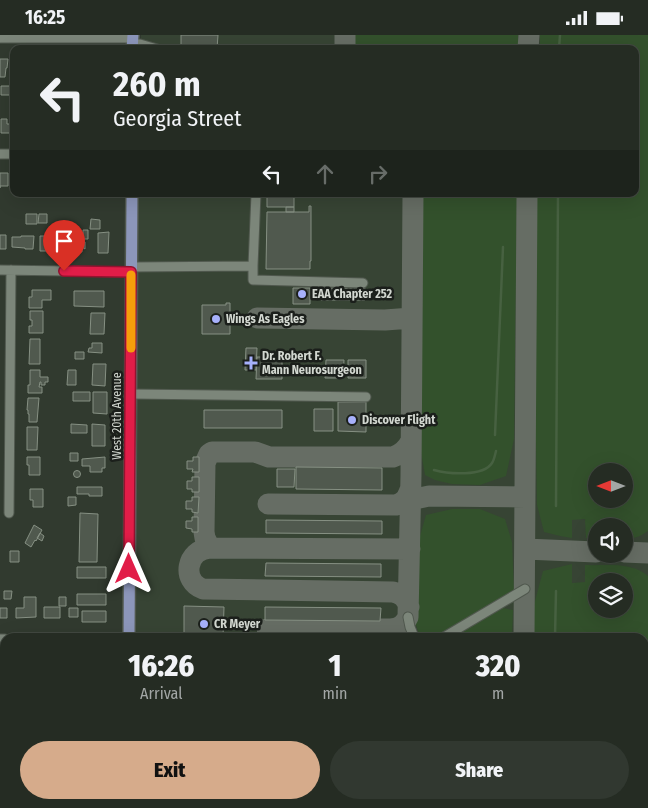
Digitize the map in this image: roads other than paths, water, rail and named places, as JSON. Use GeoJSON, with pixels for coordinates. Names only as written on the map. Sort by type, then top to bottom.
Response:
{"type":"FeatureCollection","features":[{"type":"Feature","properties":{"kind":"main road","name":"West 20th Avenue"},"geometry":{"type":"LineString","coordinates":[[128,633],[132,197]]}},
{"type":"Feature","properties":{"kind":"street"},"geometry":{"type":"LineString","coordinates":[[0,38],[132,42]]}},
{"type":"Feature","properties":{"kind":"street"},"geometry":{"type":"LineString","coordinates":[[256,197],[253,280],[363,283]]}},
{"type":"Feature","properties":{"kind":"street"},"geometry":{"type":"LineString","coordinates":[[0,270],[253,266]]}},
{"type":"Feature","properties":{"kind":"street"},"geometry":{"type":"LineString","coordinates":[[9,513],[11,270]]}},
{"type":"Feature","properties":{"kind":"street"},"geometry":{"type":"LineString","coordinates":[[130,394],[366,397]]}},
{"type":"Feature","properties":{"kind":"street"},"geometry":{"type":"LineString","coordinates":[[451,633],[525,589]]}},
{"type":"Feature","properties":{"kind":"street"},"geometry":{"type":"LineString","coordinates":[[408,617],[412,633]]}},
{"type":"Feature","properties":{"kind":"waterway"},"geometry":{"type":"LineString","coordinates":[[559,45],[560,35]]}},
{"type":"Feature","properties":{"kind":"waterway"},"geometry":{"type":"LineString","coordinates":[[556,506],[558,197]]}},
{"type":"Feature","properties":{"kind":"waterway"},"geometry":{"type":"LineString","coordinates":[[495,435],[503,247]]}},
{"type":"Feature","properties":{"kind":"waterway"},"geometry":{"type":"LineString","coordinates":[[434,470],[448,473],[481,471],[492,463],[496,451]]}},
{"type":"Feature","properties":{"kind":"waterway"},"geometry":{"type":"LineString","coordinates":[[555,633],[556,591]]}},
{"type":"Feature","properties":{"kind":"place","name":"EAA Chapter 252"},"geometry":{"type":"Point","coordinates":[302,294]}},
{"type":"Feature","properties":{"kind":"place","name":"Wings As Eagles"},"geometry":{"type":"Point","coordinates":[216,319]}},
{"type":"Feature","properties":{"kind":"place","name":"Dr. Robert F. Mann Neurosurgeon"},"geometry":{"type":"Point","coordinates":[251,363]}},
{"type":"Feature","properties":{"kind":"place","name":"Discover Flight"},"geometry":{"type":"Point","coordinates":[352,420]}},
{"type":"Feature","properties":{"kind":"place","name":"CR Meyer"},"geometry":{"type":"Point","coordinates":[204,624]}}]}
